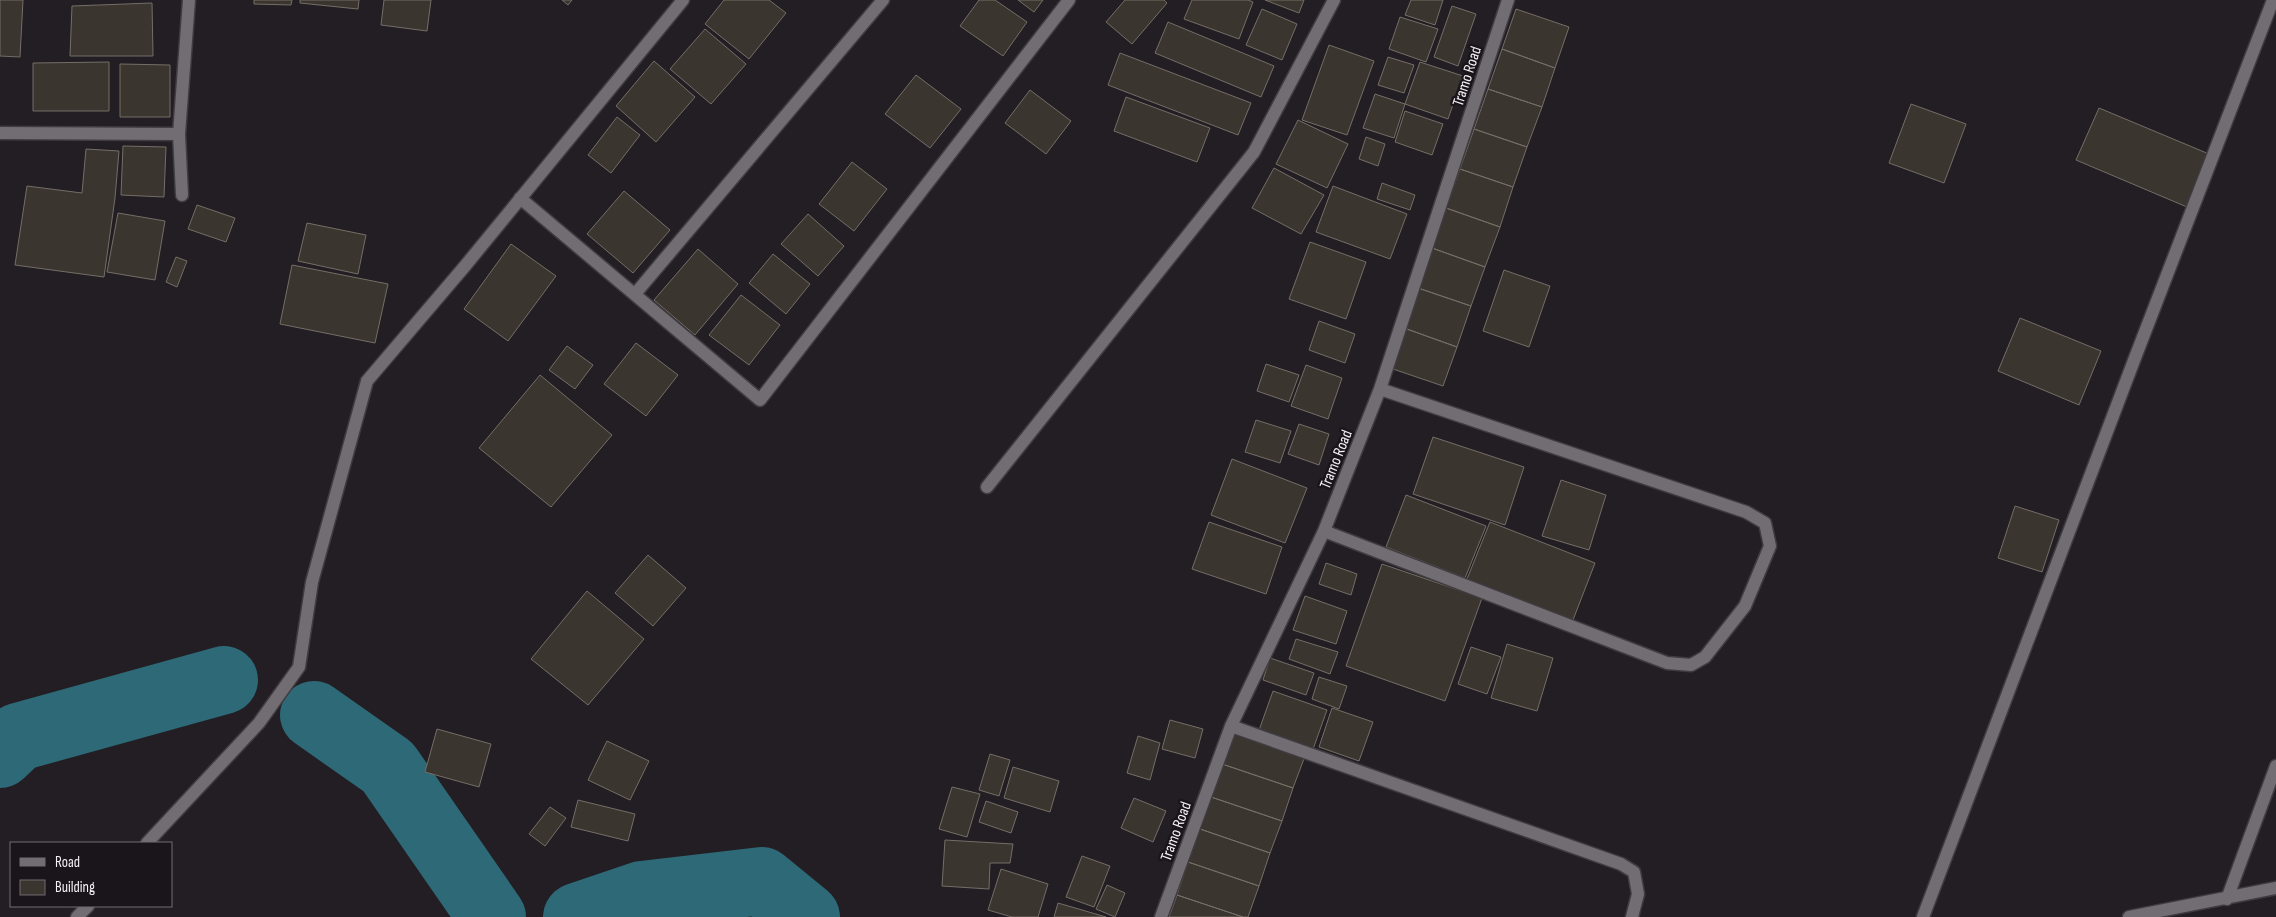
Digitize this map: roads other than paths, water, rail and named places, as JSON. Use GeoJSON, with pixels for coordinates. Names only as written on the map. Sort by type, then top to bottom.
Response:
{"type":"FeatureCollection","features":[{"type":"Feature","properties":{"kind":"street"},"geometry":{"type":"LineString","coordinates":[[182,195],[179,134],[189,0]]}},
{"type":"Feature","properties":{"kind":"street"},"geometry":{"type":"LineString","coordinates":[[148,842],[259,723],[299,667],[312,582],[368,381],[684,0]]}},
{"type":"Feature","properties":{"kind":"street"},"geometry":{"type":"LineString","coordinates":[[635,294],[883,0]]}},
{"type":"Feature","properties":{"kind":"street"},"geometry":{"type":"LineString","coordinates":[[520,198],[760,400],[1069,0]]}},
{"type":"Feature","properties":{"kind":"street"},"geometry":{"type":"LineString","coordinates":[[987,487],[1254,152],[1334,0]]}},
{"type":"Feature","properties":{"kind":"street","name":"Tramo Road"},"geometry":{"type":"LineString","coordinates":[[1161,917],[1231,726],[1324,530],[1380,389],[1508,0]]}},
{"type":"Feature","properties":{"kind":"street"},"geometry":{"type":"LineString","coordinates":[[1923,917],[2273,0]]}},
{"type":"Feature","properties":{"kind":"street"},"geometry":{"type":"LineString","coordinates":[[0,133],[179,134]]}},
{"type":"Feature","properties":{"kind":"street"},"geometry":{"type":"LineString","coordinates":[[1324,530],[1667,663],[1690,665],[1705,657],[1745,606],[1770,546],[1765,524],[1746,512],[1380,389]]}},
{"type":"Feature","properties":{"kind":"street"},"geometry":{"type":"LineString","coordinates":[[1231,726],[1621,864],[1634,872],[1638,894],[1632,917]]}},
{"type":"Feature","properties":{"kind":"street"},"geometry":{"type":"LineString","coordinates":[[2227,899],[2276,766]]}},
{"type":"Feature","properties":{"kind":"street"},"geometry":{"type":"LineString","coordinates":[[2129,917],[2276,888]]}},
{"type":"Feature","properties":{"kind":"street"},"geometry":{"type":"LineString","coordinates":[[77,917],[87,907]]}},
{"type":"Feature","properties":{"kind":"waterway"},"geometry":{"type":"LineString","coordinates":[[0,754],[18,737],[224,680]]}},
{"type":"Feature","properties":{"kind":"waterway"},"geometry":{"type":"LineString","coordinates":[[314,715],[388,767],[492,917]]}},
{"type":"Feature","properties":{"kind":"waterway"},"geometry":{"type":"LineString","coordinates":[[577,917],[642,895],[762,881],[806,917]]}}]}
